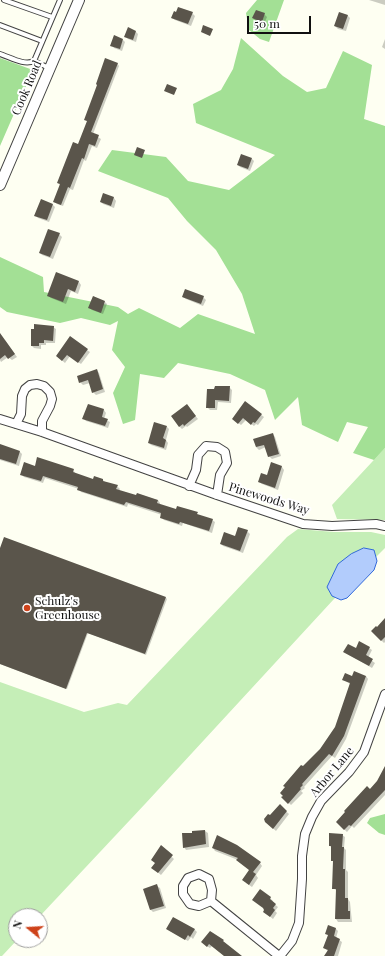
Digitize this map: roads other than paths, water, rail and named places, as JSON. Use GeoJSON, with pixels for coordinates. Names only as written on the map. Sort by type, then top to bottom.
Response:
{"type":"FeatureCollection","features":[{"type":"Feature","properties":{"kind":"street","name":"Cook Road"},"geometry":{"type":"LineString","coordinates":[[0,185],[79,0]]}},
{"type":"Feature","properties":{"kind":"street"},"geometry":{"type":"LineString","coordinates":[[16,424],[21,414],[22,396],[25,389],[30,385],[37,384],[44,386],[50,392],[52,399],[42,421],[42,432]]}},
{"type":"Feature","properties":{"kind":"street","name":"Pinewoods Way"},"geometry":{"type":"LineString","coordinates":[[0,419],[42,432],[217,496],[303,524],[332,526],[376,524],[385,526]]}},
{"type":"Feature","properties":{"kind":"street","name":"Pinewoods Way"},"geometry":{"type":"LineString","coordinates":[[189,486],[196,470],[198,455],[206,446],[217,447],[225,452],[226,463],[220,475],[217,496]]}},
{"type":"Feature","properties":{"kind":"street","name":"Arbor Lane"},"geometry":{"type":"LineString","coordinates":[[280,956],[292,941],[299,923],[302,856],[305,834],[312,817],[321,802],[349,772],[364,752],[385,694]]}},
{"type":"Feature","properties":{"kind":"street"},"geometry":{"type":"LineString","coordinates":[[211,901],[280,956]]}},
{"type":"Feature","properties":{"kind":"lane"},"geometry":{"type":"LineString","coordinates":[[4,0],[52,17]]}},
{"type":"Feature","properties":{"kind":"lane"},"geometry":{"type":"LineString","coordinates":[[34,61],[60,0]]}},
{"type":"Feature","properties":{"kind":"lane"},"geometry":{"type":"LineString","coordinates":[[0,25],[42,41]]}},
{"type":"Feature","properties":{"kind":"lane"},"geometry":{"type":"LineString","coordinates":[[0,54],[24,63],[34,61],[50,68]]}},
{"type":"Feature","properties":{"kind":"water"},"geometry":{"type":"Polygon","coordinates":[[[364,548],[374,550],[377,561],[374,570],[347,598],[341,600],[332,596],[327,587],[338,564],[351,554],[364,548]]]}},
{"type":"Feature","properties":{"kind":"place","name":"Schulz's Greenhouse"},"geometry":{"type":"Point","coordinates":[27,608]}}]}
